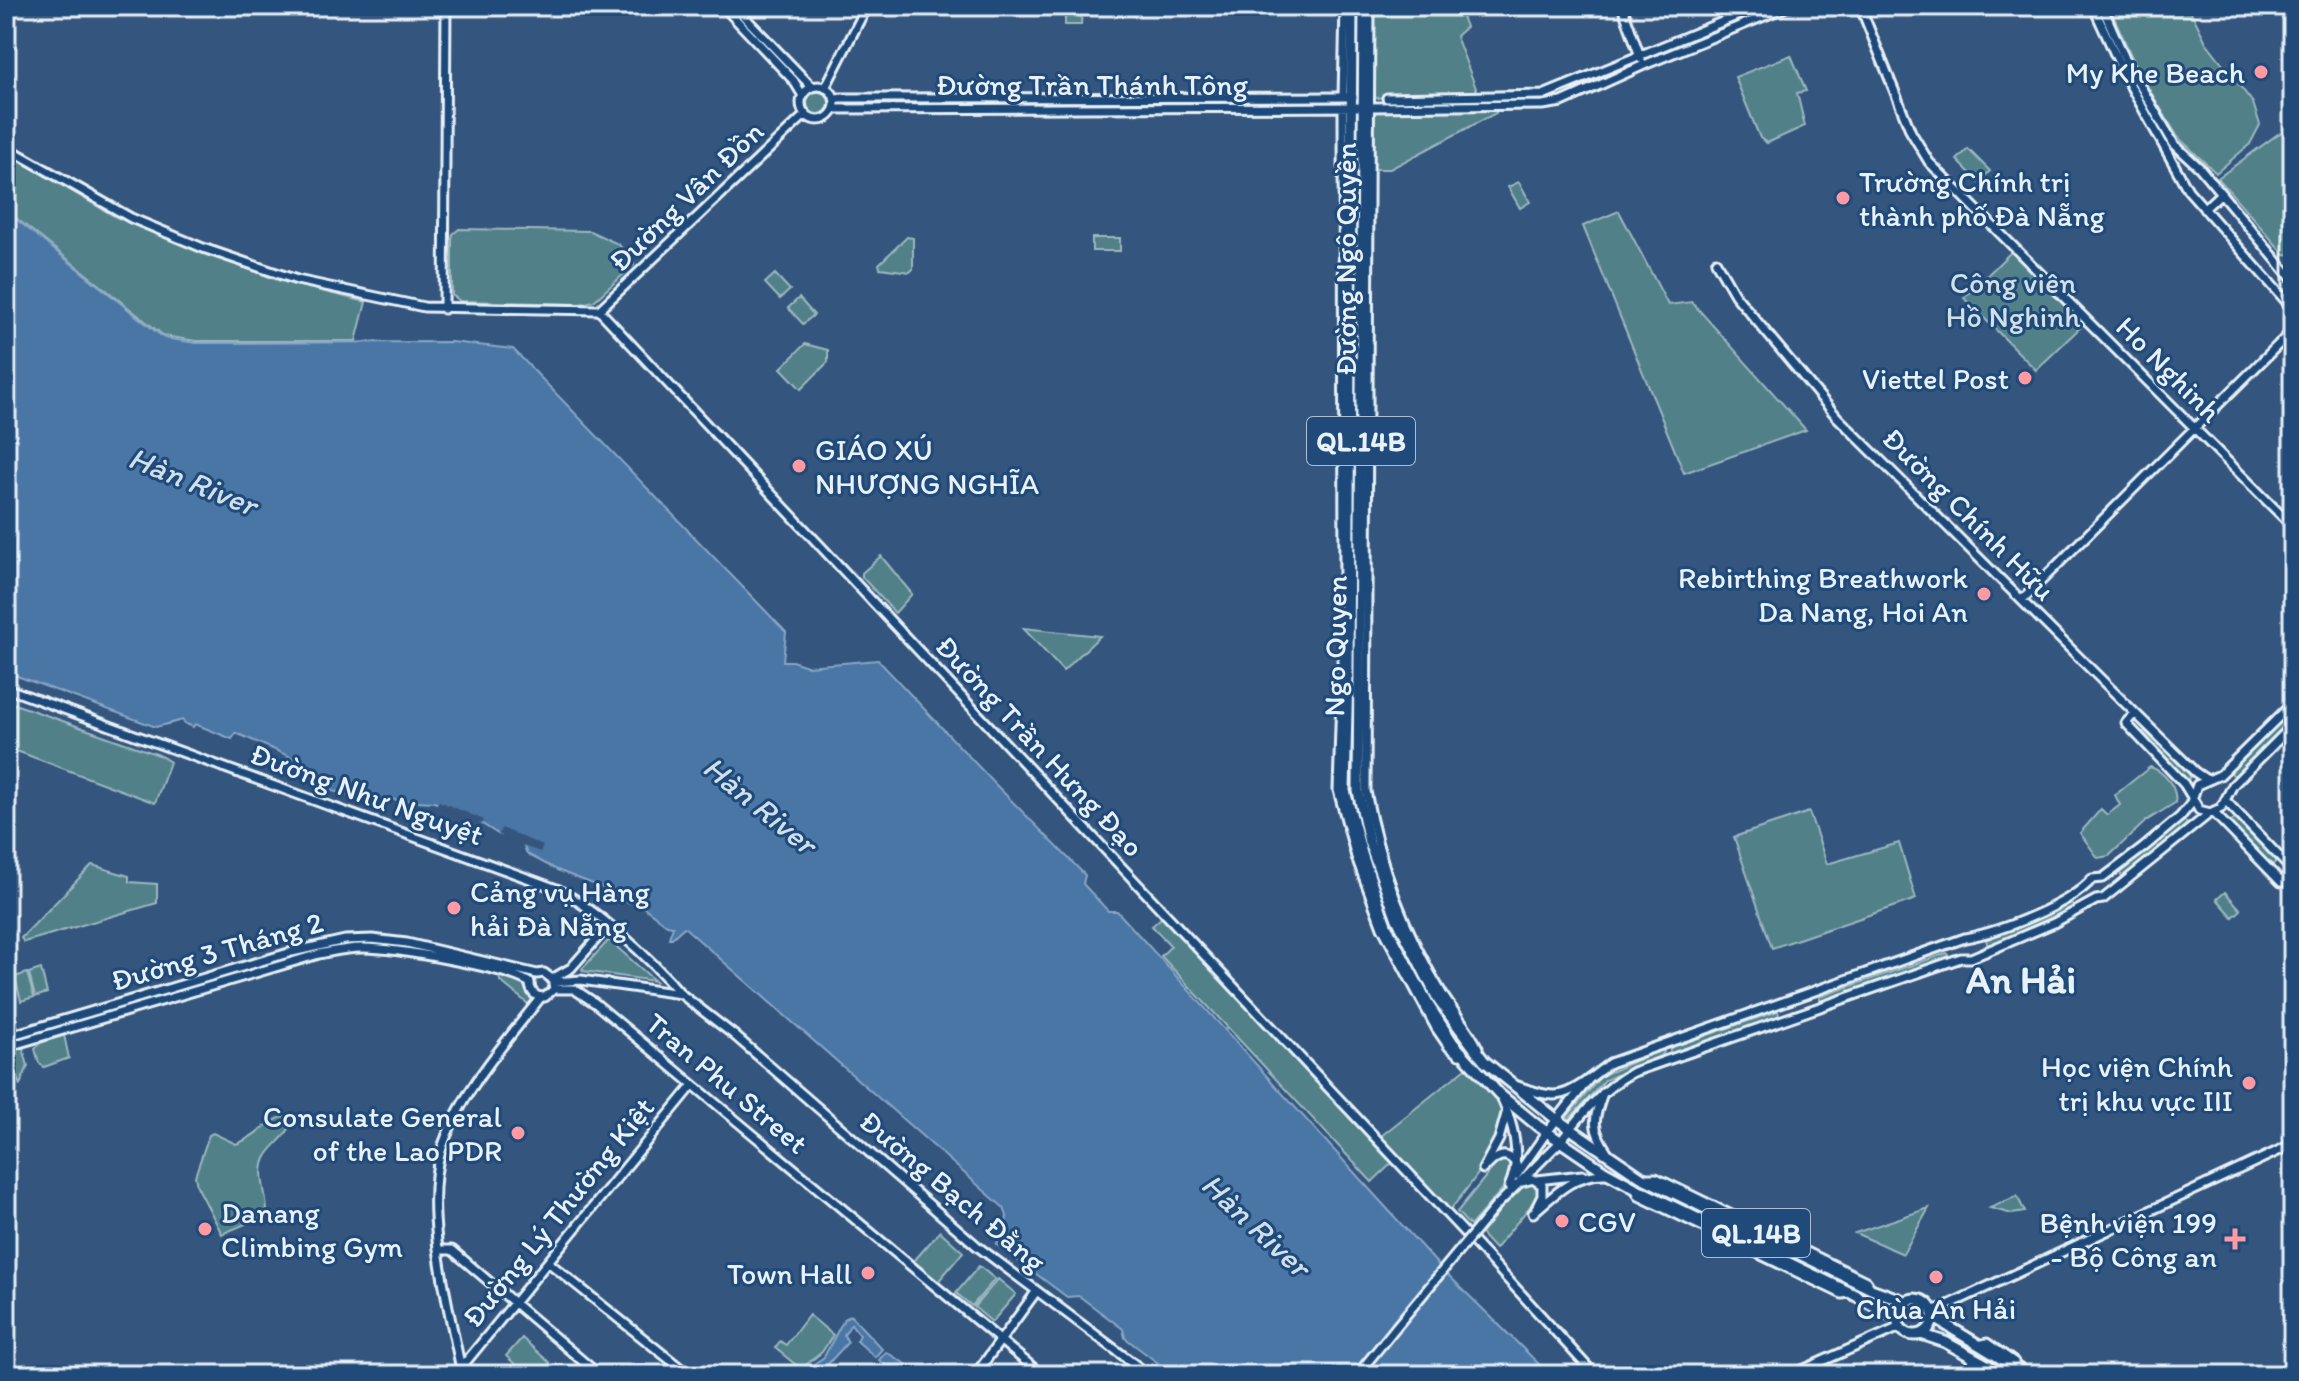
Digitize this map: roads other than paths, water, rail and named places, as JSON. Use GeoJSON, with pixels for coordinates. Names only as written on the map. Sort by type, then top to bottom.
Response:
{"type":"FeatureCollection","features":[{"type":"Feature","properties":{"kind":"highway","name":"Ngo Quyen"},"geometry":{"type":"LineString","coordinates":[[1352,6],[1347,102],[1348,672],[1345,791],[1386,925],[1429,1006],[1453,1043],[1499,1094],[1560,1142]]}},
{"type":"Feature","properties":{"kind":"highway","name":"Ngo Quyen"},"geometry":{"type":"LineString","coordinates":[[1367,6],[1358,791],[1369,842],[1397,919],[1444,1010],[1484,1061],[1556,1119],[1641,1177],[1871,1289],[1907,1302]]}},
{"type":"Feature","properties":{"kind":"highway","name":"QL.14B"},"geometry":{"type":"LineString","coordinates":[[1560,1142],[1635,1188],[1851,1293],[1899,1323]]}},
{"type":"Feature","properties":{"kind":"highway"},"geometry":{"type":"LineString","coordinates":[[2005,1375],[1945,1342],[1921,1334],[1910,1334],[1899,1323],[1899,1311],[1907,1302],[1921,1300],[1932,1314],[2028,1375]]}},
{"type":"Feature","properties":{"kind":"highway"},"geometry":{"type":"LineString","coordinates":[[1921,1334],[1930,1327],[1932,1314]]}},
{"type":"Feature","properties":{"kind":"main road"},"geometry":{"type":"LineString","coordinates":[[444,309],[446,6]]}},
{"type":"Feature","properties":{"kind":"main road"},"geometry":{"type":"LineString","coordinates":[[723,6],[794,81],[803,96],[802,106],[806,114],[821,119],[834,109],[834,98],[825,88],[812,87],[734,6]]}},
{"type":"Feature","properties":{"kind":"main road"},"geometry":{"type":"LineString","coordinates":[[825,88],[867,6]]}},
{"type":"Feature","properties":{"kind":"main road","name":"Đường Ngô Quyền"},"geometry":{"type":"LineString","coordinates":[[1345,6],[1347,102]]}},
{"type":"Feature","properties":{"kind":"main road"},"geometry":{"type":"LineString","coordinates":[[1622,6],[1644,65]]}},
{"type":"Feature","properties":{"kind":"main road"},"geometry":{"type":"LineString","coordinates":[[1387,98],[1543,95],[1761,6]]}},
{"type":"Feature","properties":{"kind":"main road"},"geometry":{"type":"LineString","coordinates":[[1347,102],[1543,105],[1562,102],[1789,6]]}},
{"type":"Feature","properties":{"kind":"main road","name":"Ho Nghinh"},"geometry":{"type":"LineString","coordinates":[[1860,6],[1903,113],[1929,162],[2293,527]]}},
{"type":"Feature","properties":{"kind":"main road"},"geometry":{"type":"LineString","coordinates":[[2098,8],[2188,190],[2293,309]]}},
{"type":"Feature","properties":{"kind":"main road"},"geometry":{"type":"LineString","coordinates":[[2128,72],[2174,144],[2200,168],[2293,280]]}},
{"type":"Feature","properties":{"kind":"main road"},"geometry":{"type":"LineString","coordinates":[[803,96],[812,87]]}},
{"type":"Feature","properties":{"kind":"main road","name":"Đường Trần Thánh Tông"},"geometry":{"type":"LineString","coordinates":[[834,98],[1347,102]]}},
{"type":"Feature","properties":{"kind":"main road","name":"Đường Trần Thánh Tông"},"geometry":{"type":"LineString","coordinates":[[834,109],[1347,102]]}},
{"type":"Feature","properties":{"kind":"main road","name":"Đường Vân Đồn"},"geometry":{"type":"LineString","coordinates":[[599,310],[806,114]]}},
{"type":"Feature","properties":{"kind":"main road"},"geometry":{"type":"LineString","coordinates":[[6,147],[117,211],[203,248],[297,280],[444,309],[599,310]]}},
{"type":"Feature","properties":{"kind":"main road"},"geometry":{"type":"LineString","coordinates":[[2204,209],[2220,194]]}},
{"type":"Feature","properties":{"kind":"main road","name":"Đường Chính Hữu"},"geometry":{"type":"LineString","coordinates":[[1716,262],[1735,295],[1837,417],[2195,772],[2219,788],[2293,871],[2281,882],[2212,813]]}},
{"type":"Feature","properties":{"kind":"main road","name":"Đường Trần Hưng Đạo"},"geometry":{"type":"LineString","coordinates":[[599,310],[1595,1375]]}},
{"type":"Feature","properties":{"kind":"main road"},"geometry":{"type":"LineString","coordinates":[[2022,600],[2293,330]]}},
{"type":"Feature","properties":{"kind":"main road","name":"Đường Như Nguyệt"},"geometry":{"type":"LineString","coordinates":[[6,688],[544,883],[582,903],[681,994]]}},
{"type":"Feature","properties":{"kind":"main road"},"geometry":{"type":"LineString","coordinates":[[1357,1375],[1512,1187],[1560,1142],[1617,1081],[1633,1072],[1795,1015],[1961,958],[1969,959],[2103,899],[2221,808],[2219,788],[2225,771],[2293,703]]}},
{"type":"Feature","properties":{"kind":"main road"},"geometry":{"type":"LineString","coordinates":[[2135,713],[2126,723],[2184,784],[2199,810],[2212,813]]}},
{"type":"Feature","properties":{"kind":"main road"},"geometry":{"type":"LineString","coordinates":[[1512,1083],[1557,1096],[1573,1091],[1602,1068],[1621,1059],[2022,920],[2087,887],[2092,879],[2103,878],[2186,810],[2197,785],[2219,788],[2293,725]]}},
{"type":"Feature","properties":{"kind":"main road"},"geometry":{"type":"LineString","coordinates":[[2103,878],[2109,892]]}},
{"type":"Feature","properties":{"kind":"main road"},"geometry":{"type":"LineString","coordinates":[[2087,887],[2089,896],[2096,900]]}},
{"type":"Feature","properties":{"kind":"main road"},"geometry":{"type":"LineString","coordinates":[[538,996],[549,995],[553,983],[571,968],[608,926]]}},
{"type":"Feature","properties":{"kind":"main road"},"geometry":{"type":"LineString","coordinates":[[1972,937],[1980,943],[1979,953]]}},
{"type":"Feature","properties":{"kind":"main road","name":"Đường 3 Tháng 2"},"geometry":{"type":"LineString","coordinates":[[6,1037],[313,946],[345,940],[407,943],[537,974]]}},
{"type":"Feature","properties":{"kind":"main road"},"geometry":{"type":"LineString","coordinates":[[1958,942],[1955,952],[1961,958]]}},
{"type":"Feature","properties":{"kind":"main road","name":"Đường 3 Tháng 2"},"geometry":{"type":"LineString","coordinates":[[6,1047],[343,949],[396,951],[498,971],[530,983]]}},
{"type":"Feature","properties":{"kind":"main road"},"geometry":{"type":"LineString","coordinates":[[538,996],[530,983],[537,974],[548,974],[553,983]]}},
{"type":"Feature","properties":{"kind":"main road"},"geometry":{"type":"LineString","coordinates":[[553,983],[575,980],[681,994]]}},
{"type":"Feature","properties":{"kind":"main road","name":"Tran Phu Street"},"geometry":{"type":"LineString","coordinates":[[553,983],[574,989],[595,1003],[1042,1375]]}},
{"type":"Feature","properties":{"kind":"main road"},"geometry":{"type":"LineString","coordinates":[[595,1003],[602,984]]}},
{"type":"Feature","properties":{"kind":"main road","name":"Đường Bạch Đằng"},"geometry":{"type":"LineString","coordinates":[[681,994],[734,1035],[977,1246],[1149,1375]]}},
{"type":"Feature","properties":{"kind":"main road"},"geometry":{"type":"LineString","coordinates":[[1807,995],[1813,999],[1813,1009]]}},
{"type":"Feature","properties":{"kind":"main road"},"geometry":{"type":"LineString","coordinates":[[461,1372],[435,1203],[441,1151],[462,1107],[533,1008],[538,996]]}},
{"type":"Feature","properties":{"kind":"main road"},"geometry":{"type":"LineString","coordinates":[[1792,1000],[1789,1009],[1795,1015]]}},
{"type":"Feature","properties":{"kind":"main road"},"geometry":{"type":"LineString","coordinates":[[1512,1187],[1556,1119],[1589,1079]]}},
{"type":"Feature","properties":{"kind":"main road","name":"Đường Lý Thường Kiệt"},"geometry":{"type":"LineString","coordinates":[[461,1372],[693,1085]]}},
{"type":"Feature","properties":{"kind":"main road"},"geometry":{"type":"LineString","coordinates":[[1603,1093],[1595,1113],[1594,1128],[1614,1161]]}},
{"type":"Feature","properties":{"kind":"main road"},"geometry":{"type":"LineString","coordinates":[[1499,1094],[1514,1138],[1516,1165],[1512,1187]]}},
{"type":"Feature","properties":{"kind":"main road"},"geometry":{"type":"LineString","coordinates":[[1506,1112],[1499,1139],[1483,1169],[1499,1155],[1508,1156],[1516,1165]]}},
{"type":"Feature","properties":{"kind":"main road"},"geometry":{"type":"LineString","coordinates":[[1932,1314],[2293,1144]]}},
{"type":"Feature","properties":{"kind":"main road"},"geometry":{"type":"LineString","coordinates":[[1512,1187],[1525,1180],[1609,1174]]}},
{"type":"Feature","properties":{"kind":"main road"},"geometry":{"type":"LineString","coordinates":[[1537,1180],[1543,1192],[1533,1213],[1561,1189],[1589,1175]]}},
{"type":"Feature","properties":{"kind":"main road"},"geometry":{"type":"LineString","coordinates":[[440,1250],[450,1249],[599,1375]]}},
{"type":"Feature","properties":{"kind":"main road"},"geometry":{"type":"LineString","coordinates":[[548,1262],[689,1375]]}},
{"type":"Feature","properties":{"kind":"main road"},"geometry":{"type":"LineString","coordinates":[[975,1375],[1036,1292]]}},
{"type":"Feature","properties":{"kind":"main road"},"geometry":{"type":"LineString","coordinates":[[1791,1375],[1899,1323]]}},
{"type":"Feature","properties":{"kind":"main road"},"geometry":{"type":"LineString","coordinates":[[1978,1345],[1987,1343],[2037,1375]]}},
{"type":"Feature","properties":{"kind":"main road"},"geometry":{"type":"LineString","coordinates":[[1969,1356],[1973,1363],[1993,1375]]}},
{"type":"Feature","properties":{"kind":"water"},"geometry":{"type":"Polygon","coordinates":[[[2275,6],[2293,6],[2293,39],[2275,6]]]}},
{"type":"Feature","properties":{"kind":"water","name":"Hàn River"},"geometry":{"type":"Polygon","coordinates":[[[6,211],[164,338],[196,343],[451,342],[513,349],[786,632],[783,661],[807,666],[878,660],[1085,875],[1083,884],[1108,911],[1117,911],[1441,1268],[1550,1375],[1174,1375],[1125,1338],[1123,1329],[1079,1296],[1067,1297],[996,1244],[1003,1236],[999,1230],[1005,1231],[1007,1216],[1004,1208],[684,927],[669,938],[673,926],[667,925],[642,906],[624,901],[611,891],[557,870],[527,854],[522,842],[498,834],[471,817],[434,802],[362,798],[324,789],[309,765],[236,733],[232,739],[195,724],[193,727],[183,720],[156,727],[6,672],[6,211]]]}},
{"type":"Feature","properties":{"kind":"water"},"geometry":{"type":"Polygon","coordinates":[[[850,1315],[882,1349],[875,1357],[857,1341],[860,1335],[851,1324],[844,1335],[848,1342],[818,1375],[798,1375],[824,1357],[844,1319],[850,1315]]]}},
{"type":"Feature","properties":{"kind":"water"},"geometry":{"type":"Polygon","coordinates":[[[886,1352],[924,1375],[912,1375],[904,1370],[897,1375],[879,1360],[886,1352]]]}},
{"type":"Feature","properties":{"kind":"place","name":"My Khe Beach"},"geometry":{"type":"Point","coordinates":[2261,72]}},
{"type":"Feature","properties":{"kind":"place","name":"Trường Chính trị thành phố Đà Nẵng"},"geometry":{"type":"Point","coordinates":[1843,198]}},
{"type":"Feature","properties":{"kind":"place","name":"Viettel Post"},"geometry":{"type":"Point","coordinates":[2025,378]}},
{"type":"Feature","properties":{"kind":"place","name":"GIÁO XÚ NHƯỢNG NGHĨA"},"geometry":{"type":"Point","coordinates":[799,466]}},
{"type":"Feature","properties":{"kind":"place","name":"Rebirthing Breathwork Da Nang, Hoi An"},"geometry":{"type":"Point","coordinates":[1984,594]}},
{"type":"Feature","properties":{"kind":"place","name":"Cảng vụ Hàng hải Đà Nẵng"},"geometry":{"type":"Point","coordinates":[454,908]}},
{"type":"Feature","properties":{"kind":"place","name":"Học viện Chính trị khu vực III"},"geometry":{"type":"Point","coordinates":[2249,1083]}},
{"type":"Feature","properties":{"kind":"place","name":"Consulate General of the Lao PDR"},"geometry":{"type":"Point","coordinates":[518,1133]}},
{"type":"Feature","properties":{"kind":"place","name":"CGV"},"geometry":{"type":"Point","coordinates":[1562,1221]}},
{"type":"Feature","properties":{"kind":"place","name":"Danang Climbing Gym"},"geometry":{"type":"Point","coordinates":[205,1229]}},
{"type":"Feature","properties":{"kind":"place","name":"Bệnh viện 199 - Bộ Công an"},"geometry":{"type":"Point","coordinates":[2235,1239]}},
{"type":"Feature","properties":{"kind":"place","name":"Town Hall"},"geometry":{"type":"Point","coordinates":[868,1273]}},
{"type":"Feature","properties":{"kind":"place","name":"Chùa An Hải"},"geometry":{"type":"Point","coordinates":[1936,1277]}},
{"type":"Feature","properties":{"kind":"district","name":"An Hải"},"geometry":{"type":"Point","coordinates":[2021,980]}},
{"type":"Feature","properties":{"kind":"park label","name":"Công viên Hồ Nghinh"},"geometry":{"type":"Point","coordinates":[2013,299]}}]}
